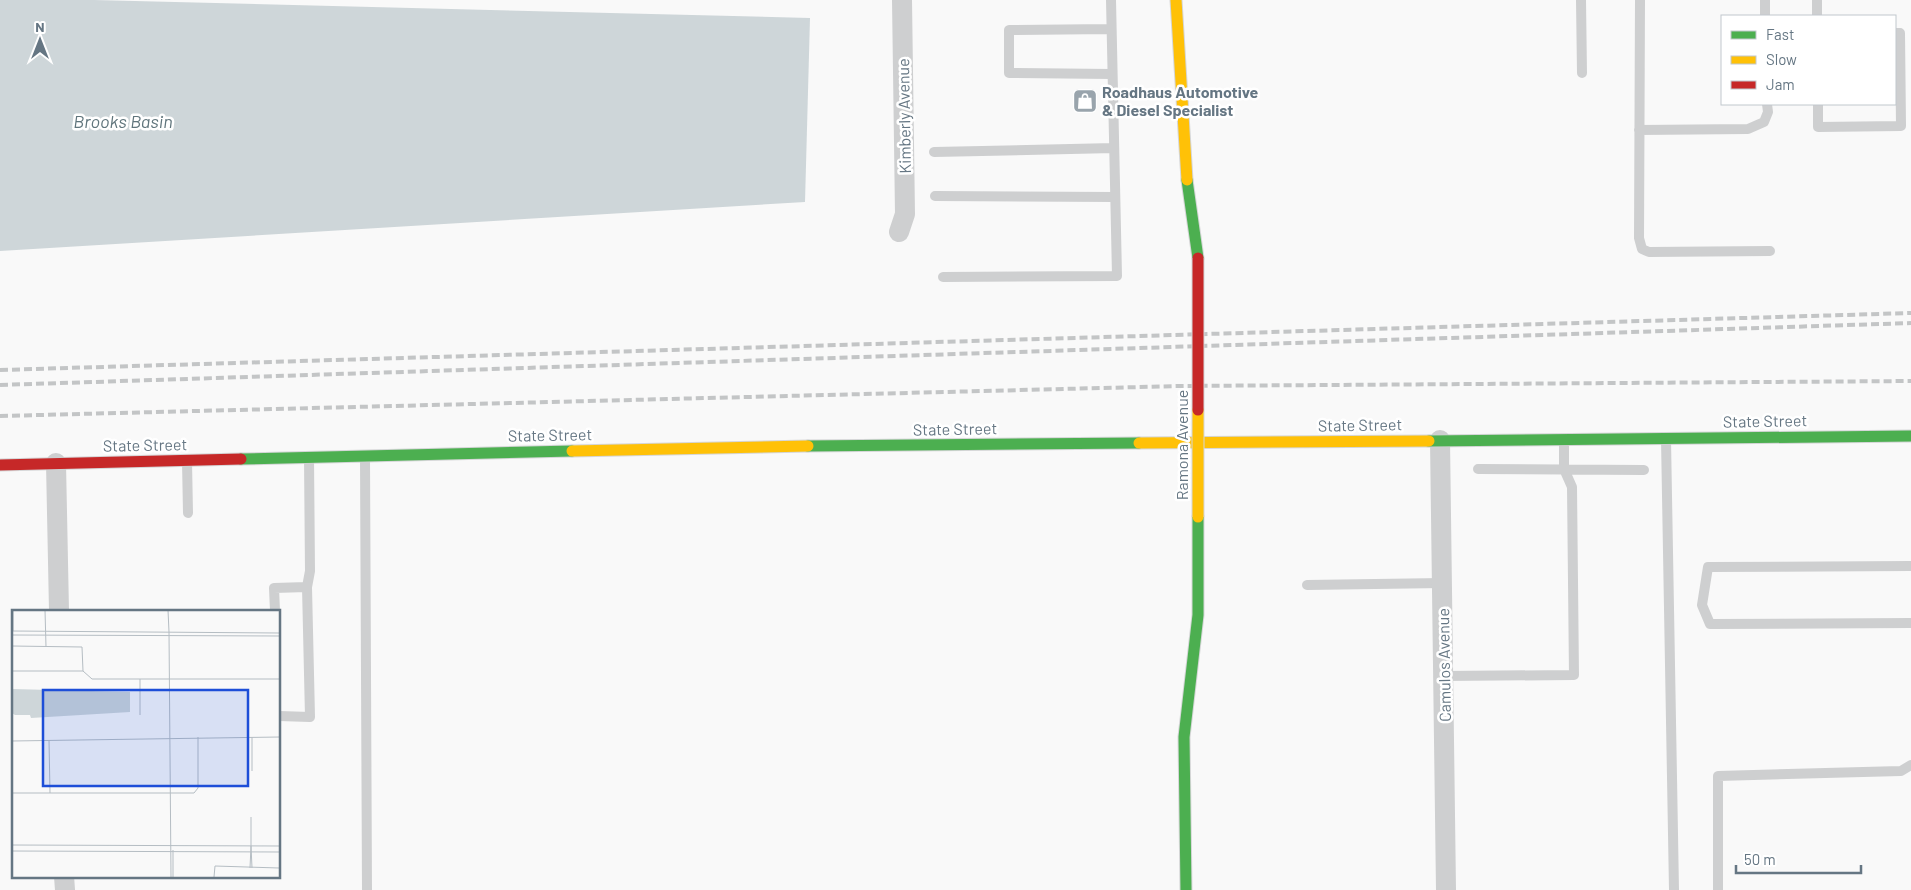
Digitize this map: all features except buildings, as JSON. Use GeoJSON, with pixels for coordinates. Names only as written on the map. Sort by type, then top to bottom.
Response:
{"type":"FeatureCollection","features":[{"type":"Feature","properties":{"kind":"street","name":"Kimberly Avenue"},"geometry":{"type":"LineString","coordinates":[[899,232],[905,214],[902,0]]}},
{"type":"Feature","properties":{"kind":"street","name":"Ramona Avenue"},"geometry":{"type":"LineString","coordinates":[[1176,0],[1188,191],[1198,258],[1198,615],[1184,737],[1186,890]]}},
{"type":"Feature","properties":{"kind":"street","name":"State Street"},"geometry":{"type":"LineString","coordinates":[[0,465],[735,447],[1911,436]]}},
{"type":"Feature","properties":{"kind":"street","name":"Camulos Avenue"},"geometry":{"type":"LineString","coordinates":[[1440,440],[1446,890]]}},
{"type":"Feature","properties":{"kind":"street"},"geometry":{"type":"LineString","coordinates":[[56,463],[59,610]]}},
{"type":"Feature","properties":{"kind":"lane"},"geometry":{"type":"LineString","coordinates":[[943,277],[1118,276],[1111,0]]}},
{"type":"Feature","properties":{"kind":"lane"},"geometry":{"type":"LineString","coordinates":[[1582,0],[1582,73]]}},
{"type":"Feature","properties":{"kind":"lane"},"geometry":{"type":"LineString","coordinates":[[1640,0],[1638,238],[1642,249],[1649,252],[1770,251]]}},
{"type":"Feature","properties":{"kind":"lane"},"geometry":{"type":"LineString","coordinates":[[1765,0],[1765,15]]}},
{"type":"Feature","properties":{"kind":"lane"},"geometry":{"type":"LineString","coordinates":[[1817,0],[1817,15]]}},
{"type":"Feature","properties":{"kind":"lane"},"geometry":{"type":"LineString","coordinates":[[1112,29],[1009,30],[1008,73],[1112,74]]}},
{"type":"Feature","properties":{"kind":"lane"},"geometry":{"type":"LineString","coordinates":[[1818,105],[1818,128],[1902,126],[1900,33],[1896,33]]}},
{"type":"Feature","properties":{"kind":"lane"},"geometry":{"type":"LineString","coordinates":[[1639,130],[1748,129],[1764,122],[1768,112],[1768,105]]}},
{"type":"Feature","properties":{"kind":"lane"},"geometry":{"type":"LineString","coordinates":[[934,152],[1114,148]]}},
{"type":"Feature","properties":{"kind":"lane"},"geometry":{"type":"LineString","coordinates":[[935,196],[1115,197]]}},
{"type":"Feature","properties":{"kind":"lane"},"geometry":{"type":"LineString","coordinates":[[1666,438],[1674,890]]}},
{"type":"Feature","properties":{"kind":"lane"},"geometry":{"type":"LineString","coordinates":[[1444,676],[1574,674],[1572,487],[1564,469],[1564,439]]}},
{"type":"Feature","properties":{"kind":"lane"},"geometry":{"type":"LineString","coordinates":[[365,456],[367,890]]}},
{"type":"Feature","properties":{"kind":"lane"},"geometry":{"type":"LineString","coordinates":[[280,716],[310,717],[307,587],[310,571],[309,457]]}},
{"type":"Feature","properties":{"kind":"lane"},"geometry":{"type":"LineString","coordinates":[[187,460],[188,513]]}},
{"type":"Feature","properties":{"kind":"lane"},"geometry":{"type":"LineString","coordinates":[[1478,468],[1644,470]]}},
{"type":"Feature","properties":{"kind":"lane"},"geometry":{"type":"LineString","coordinates":[[1911,566],[1708,567],[1702,605],[1710,624],[1911,623]]}},
{"type":"Feature","properties":{"kind":"lane"},"geometry":{"type":"LineString","coordinates":[[1307,584],[1443,583]]}},
{"type":"Feature","properties":{"kind":"lane"},"geometry":{"type":"LineString","coordinates":[[275,610],[274,588],[307,587]]}},
{"type":"Feature","properties":{"kind":"lane"},"geometry":{"type":"LineString","coordinates":[[1718,890],[1718,776],[1901,771],[1911,765]]}},
{"type":"Feature","properties":{"kind":"water","name":"Brooks Basin"},"geometry":{"type":"Polygon","coordinates":[[[0,0],[94,0],[810,18],[805,202],[0,251],[0,0]]]}},
{"type":"Feature","properties":{"kind":"railway"},"geometry":{"type":"LineString","coordinates":[[0,370],[1911,313]]}},
{"type":"Feature","properties":{"kind":"railway"},"geometry":{"type":"LineString","coordinates":[[0,385],[1911,323]]}},
{"type":"Feature","properties":{"kind":"railway"},"geometry":{"type":"LineString","coordinates":[[0,416],[1180,386],[1911,381]]}},
{"type":"Feature","properties":{"kind":"traffic: fast"},"geometry":{"type":"LineString","coordinates":[[1187,180],[1198,258]]}},
{"type":"Feature","properties":{"kind":"traffic: fast"},"geometry":{"type":"LineString","coordinates":[[1429,441],[1911,436]]}},
{"type":"Feature","properties":{"kind":"traffic: fast"},"geometry":{"type":"LineString","coordinates":[[808,446],[1139,443]]}},
{"type":"Feature","properties":{"kind":"traffic: fast"},"geometry":{"type":"LineString","coordinates":[[241,459],[572,451]]}},
{"type":"Feature","properties":{"kind":"traffic: fast"},"geometry":{"type":"LineString","coordinates":[[1186,890],[1184,737],[1198,615],[1198,517]]}},
{"type":"Feature","properties":{"kind":"traffic: slow"},"geometry":{"type":"LineString","coordinates":[[1176,0],[1187,180]]}},
{"type":"Feature","properties":{"kind":"traffic: slow"},"geometry":{"type":"LineString","coordinates":[[1198,410],[1198,517]]}},
{"type":"Feature","properties":{"kind":"traffic: slow"},"geometry":{"type":"LineString","coordinates":[[1139,443],[1429,441]]}},
{"type":"Feature","properties":{"kind":"traffic: slow"},"geometry":{"type":"LineString","coordinates":[[572,451],[808,446]]}},
{"type":"Feature","properties":{"kind":"traffic: jam"},"geometry":{"type":"LineString","coordinates":[[1198,258],[1198,410]]}},
{"type":"Feature","properties":{"kind":"traffic: jam"},"geometry":{"type":"LineString","coordinates":[[0,465],[241,459]]}},
{"type":"Feature","properties":{"kind":"place","name":"Roadhaus Automotive & Diesel Specialist"},"geometry":{"type":"Point","coordinates":[1085,101]}}]}
